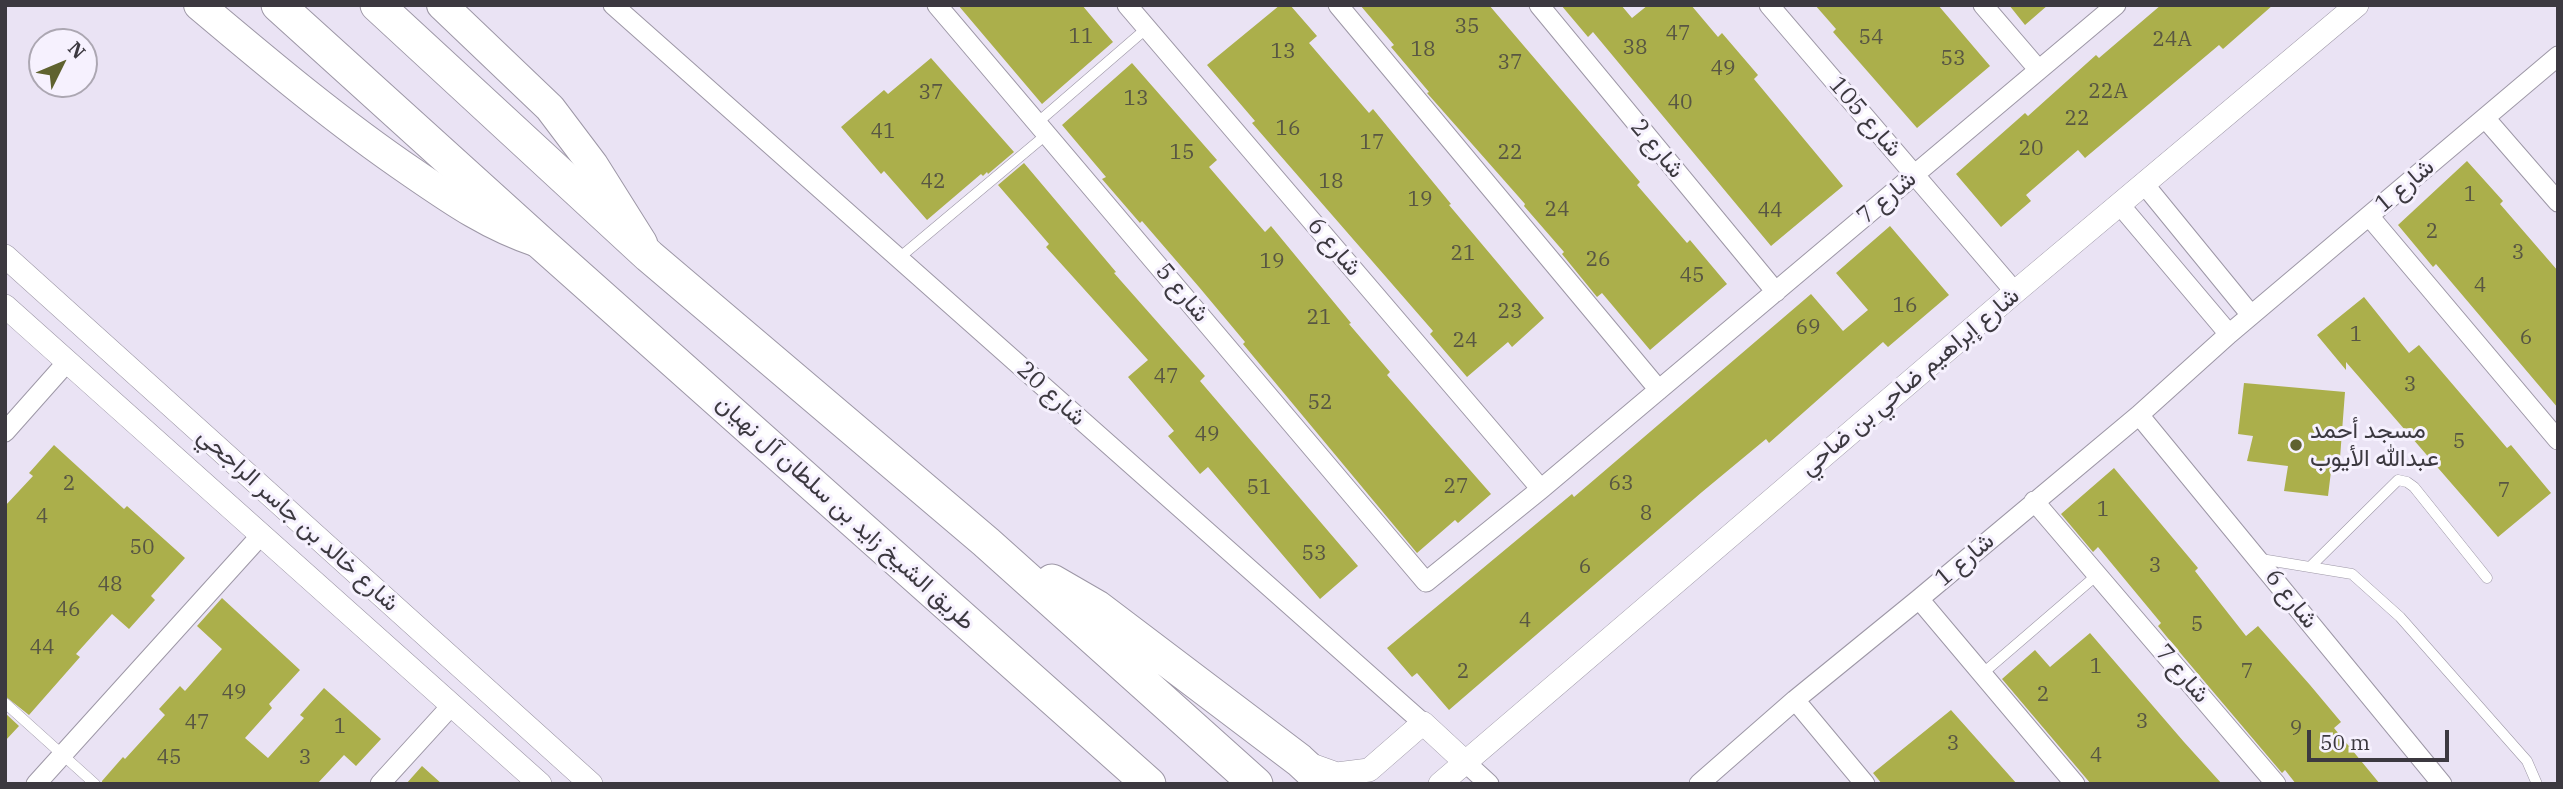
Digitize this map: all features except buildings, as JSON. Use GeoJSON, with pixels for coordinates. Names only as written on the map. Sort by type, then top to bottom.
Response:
{"type":"FeatureCollection","features":[{"type":"Feature","properties":{"kind":"highway","name":"طريق الشيخ زايد بن سلطان آل نهيان"},"geometry":{"type":"LineString","coordinates":[[278,5],[1149,784]]}},
{"type":"Feature","properties":{"kind":"highway"},"geometry":{"type":"LineString","coordinates":[[377,5],[649,256],[986,541],[1256,784]]}},
{"type":"Feature","properties":{"kind":"highway"},"geometry":{"type":"LineString","coordinates":[[986,541],[1097,607],[1299,760],[1325,784]]}},
{"type":"Feature","properties":{"kind":"main road","name":"طريق الشيخ زايد بن سلطان آل نهيان"},"geometry":{"type":"LineString","coordinates":[[199,5],[355,133],[469,212],[505,231],[541,243]]}},
{"type":"Feature","properties":{"kind":"main road"},"geometry":{"type":"LineString","coordinates":[[442,5],[550,108],[600,174],[649,256]]}},
{"type":"Feature","properties":{"kind":"street","name":"شارع 20"},"geometry":{"type":"LineString","coordinates":[[613,5],[1489,784]]}},
{"type":"Feature","properties":{"kind":"street","name":"شارع 5"},"geometry":{"type":"LineString","coordinates":[[937,5],[1426,582]]}},
{"type":"Feature","properties":{"kind":"street","name":"شارع 6"},"geometry":{"type":"LineString","coordinates":[[1127,5],[1541,489]]}},
{"type":"Feature","properties":{"kind":"street"},"geometry":{"type":"LineString","coordinates":[[1338,5],[1659,390]]}},
{"type":"Feature","properties":{"kind":"street","name":"شارع 2"},"geometry":{"type":"LineString","coordinates":[[1539,5],[1776,292]]}},
{"type":"Feature","properties":{"kind":"street","name":"شارع 105"},"geometry":{"type":"LineString","coordinates":[[1769,5],[2015,292]]}},
{"type":"Feature","properties":{"kind":"street"},"geometry":{"type":"LineString","coordinates":[[1983,5],[2038,69]]}},
{"type":"Feature","properties":{"kind":"street","name":"شارع 7"},"geometry":{"type":"LineString","coordinates":[[1426,582],[1541,489],[2116,5]]}},
{"type":"Feature","properties":{"kind":"street","name":"شارع إبراهيم ضاحي بن ضاحي"},"geometry":{"type":"LineString","coordinates":[[1440,784],[2015,292],[2357,5]]}},
{"type":"Feature","properties":{"kind":"street","name":"شارع 1"},"geometry":{"type":"LineString","coordinates":[[1699,784],[1795,700],[2139,415],[2251,315],[2558,56]]}},
{"type":"Feature","properties":{"kind":"street"},"geometry":{"type":"LineString","coordinates":[[2485,118],[2558,202]]}},
{"type":"Feature","properties":{"kind":"street"},"geometry":{"type":"LineString","coordinates":[[2144,184],[2251,315]]}},
{"type":"Feature","properties":{"kind":"street"},"geometry":{"type":"LineString","coordinates":[[2120,205],[2229,334]]}},
{"type":"Feature","properties":{"kind":"street"},"geometry":{"type":"LineString","coordinates":[[2369,216],[2558,440]]}},
{"type":"Feature","properties":{"kind":"street","name":"شارع خالد بن جاسر الراجحي"},"geometry":{"type":"LineString","coordinates":[[5,256],[591,784]]}},
{"type":"Feature","properties":{"kind":"street","name":"شارع خالد بن جاسر الراجحي"},"geometry":{"type":"LineString","coordinates":[[5,306],[540,784]]}},
{"type":"Feature","properties":{"kind":"street"},"geometry":{"type":"LineString","coordinates":[[5,432],[68,360]]}},
{"type":"Feature","properties":{"kind":"street","name":"شارع 6"},"geometry":{"type":"LineString","coordinates":[[2139,415],[2442,784]]}},
{"type":"Feature","properties":{"kind":"street","name":"شارع 7"},"geometry":{"type":"LineString","coordinates":[[2034,501],[2276,784]]}},
{"type":"Feature","properties":{"kind":"street"},"geometry":{"type":"LineString","coordinates":[[36,784],[262,534]]}},
{"type":"Feature","properties":{"kind":"street"},"geometry":{"type":"LineString","coordinates":[[1919,599],[2075,784]]}},
{"type":"Feature","properties":{"kind":"street"},"geometry":{"type":"LineString","coordinates":[[1795,700],[1865,784]]}},
{"type":"Feature","properties":{"kind":"street"},"geometry":{"type":"LineString","coordinates":[[380,784],[452,705]]}},
{"type":"Feature","properties":{"kind":"street"},"geometry":{"type":"LineString","coordinates":[[1299,760],[1337,774],[1369,770],[1423,723]]}},
{"type":"Feature","properties":{"kind":"lane"},"geometry":{"type":"LineString","coordinates":[[899,258],[1147,28]]}},
{"type":"Feature","properties":{"kind":"lane"},"geometry":{"type":"LineString","coordinates":[[2311,566],[2398,480],[2414,486],[2487,578]]}},
{"type":"Feature","properties":{"kind":"lane"},"geometry":{"type":"LineString","coordinates":[[2257,558],[2353,574],[2400,617],[2527,761],[2537,784]]}},
{"type":"Feature","properties":{"kind":"lane"},"geometry":{"type":"LineString","coordinates":[[1982,674],[2097,575]]}},
{"type":"Feature","properties":{"kind":"lane"},"geometry":{"type":"LineString","coordinates":[[5,703],[95,784]]}},
{"type":"Feature","properties":{"kind":"place","name":"مسجد أحمد عبدالله الأيوب"},"geometry":{"type":"Point","coordinates":[2296,445]}}]}
